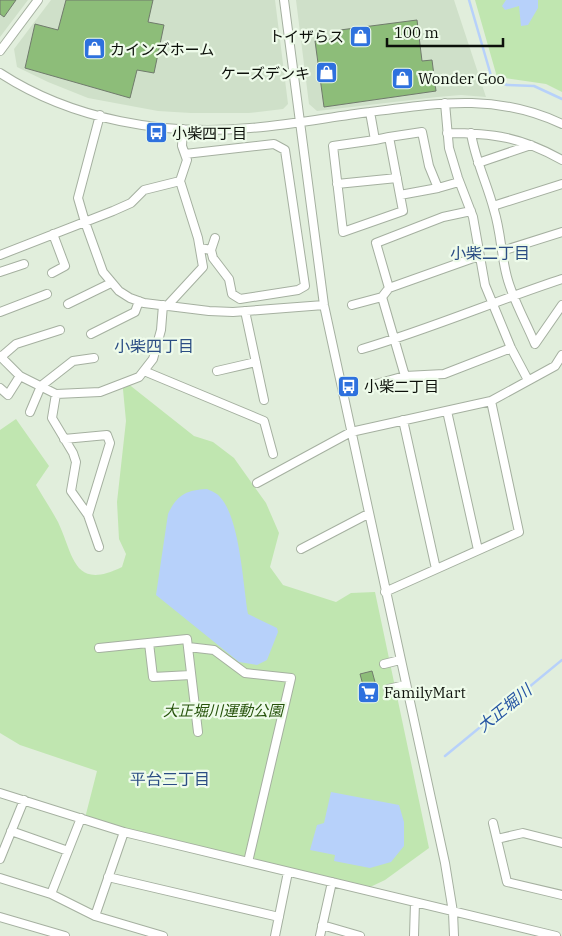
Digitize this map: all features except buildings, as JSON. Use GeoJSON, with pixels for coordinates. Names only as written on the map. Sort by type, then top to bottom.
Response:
{"type":"FeatureCollection","features":[{"type":"Feature","properties":{"kind":"street"},"geometry":{"type":"LineString","coordinates":[[0,51],[38,0]]}},
{"type":"Feature","properties":{"kind":"street"},"geometry":{"type":"LineString","coordinates":[[284,0],[324,305],[438,834],[453,912],[454,936]]}},
{"type":"Feature","properties":{"kind":"street"},"geometry":{"type":"LineString","coordinates":[[0,73],[46,98],[100,116],[136,124],[183,129],[250,128],[445,103],[469,102],[509,106],[542,115],[562,124]]}},
{"type":"Feature","properties":{"kind":"street"},"geometry":{"type":"LineString","coordinates":[[445,103],[449,148],[476,230],[482,276],[511,348],[528,380]]}},
{"type":"Feature","properties":{"kind":"street"},"geometry":{"type":"LineString","coordinates":[[370,112],[375,140]]}},
{"type":"Feature","properties":{"kind":"street"},"geometry":{"type":"LineString","coordinates":[[100,116],[78,198],[103,272],[119,291],[139,301],[209,311],[245,311],[324,305]]}},
{"type":"Feature","properties":{"kind":"street"},"geometry":{"type":"LineString","coordinates":[[60,330],[16,344],[0,356],[20,376],[56,394],[100,392],[140,377],[153,359],[165,306],[203,267],[198,238],[180,180],[187,160],[182,146],[183,129]]}},
{"type":"Feature","properties":{"kind":"street"},"geometry":{"type":"LineString","coordinates":[[389,138],[403,211],[343,232],[333,146],[422,132],[429,166],[438,188]]}},
{"type":"Feature","properties":{"kind":"street"},"geometry":{"type":"LineString","coordinates":[[447,133],[497,135],[531,145],[562,160]]}},
{"type":"Feature","properties":{"kind":"street"},"geometry":{"type":"LineString","coordinates":[[471,133],[473,149],[500,228],[507,278],[535,344],[562,305]]}},
{"type":"Feature","properties":{"kind":"street"},"geometry":{"type":"LineString","coordinates":[[185,154],[274,144],[284,150],[305,286],[298,290],[240,299],[232,294],[229,279],[212,258],[211,250],[215,238]]}},
{"type":"Feature","properties":{"kind":"street"},"geometry":{"type":"LineString","coordinates":[[478,163],[531,145]]}},
{"type":"Feature","properties":{"kind":"street"},"geometry":{"type":"LineString","coordinates":[[337,184],[397,178]]}},
{"type":"Feature","properties":{"kind":"street"},"geometry":{"type":"LineString","coordinates":[[0,254],[131,203],[144,190],[180,180]]}},
{"type":"Feature","properties":{"kind":"street"},"geometry":{"type":"LineString","coordinates":[[400,195],[459,182]]}},
{"type":"Feature","properties":{"kind":"street"},"geometry":{"type":"LineString","coordinates":[[494,206],[562,184]]}},
{"type":"Feature","properties":{"kind":"street"},"geometry":{"type":"LineString","coordinates":[[389,288],[376,243],[444,218],[471,211]]}},
{"type":"Feature","properties":{"kind":"street"},"geometry":{"type":"LineString","coordinates":[[502,251],[562,232]]}},
{"type":"Feature","properties":{"kind":"street"},"geometry":{"type":"LineString","coordinates":[[52,273],[65,266],[53,234]]}},
{"type":"Feature","properties":{"kind":"street"},"geometry":{"type":"LineString","coordinates":[[200,248],[211,250]]}},
{"type":"Feature","properties":{"kind":"street"},"geometry":{"type":"LineString","coordinates":[[352,305],[382,297],[389,288],[479,256]]}},
{"type":"Feature","properties":{"kind":"street"},"geometry":{"type":"LineString","coordinates":[[0,272],[24,264]]}},
{"type":"Feature","properties":{"kind":"street"},"geometry":{"type":"LineString","coordinates":[[362,349],[395,340],[513,295],[562,279]]}},
{"type":"Feature","properties":{"kind":"street"},"geometry":{"type":"LineString","coordinates":[[68,304],[111,283]]}},
{"type":"Feature","properties":{"kind":"street"},"geometry":{"type":"LineString","coordinates":[[0,312],[47,294]]}},
{"type":"Feature","properties":{"kind":"street"},"geometry":{"type":"LineString","coordinates":[[382,297],[405,376]]}},
{"type":"Feature","properties":{"kind":"street"},"geometry":{"type":"LineString","coordinates":[[91,334],[135,312],[139,301]]}},
{"type":"Feature","properties":{"kind":"street"},"geometry":{"type":"LineString","coordinates":[[245,311],[264,400]]}},
{"type":"Feature","properties":{"kind":"street"},"geometry":{"type":"LineString","coordinates":[[369,386],[405,376],[444,374],[511,348]]}},
{"type":"Feature","properties":{"kind":"street"},"geometry":{"type":"LineString","coordinates":[[257,483],[351,432],[491,401],[555,366],[562,355]]}},
{"type":"Feature","properties":{"kind":"street"},"geometry":{"type":"LineString","coordinates":[[30,412],[41,386],[73,361],[94,358]]}},
{"type":"Feature","properties":{"kind":"street"},"geometry":{"type":"LineString","coordinates":[[217,372],[256,362]]}},
{"type":"Feature","properties":{"kind":"street"},"geometry":{"type":"LineString","coordinates":[[555,366],[562,373]]}},
{"type":"Feature","properties":{"kind":"street"},"geometry":{"type":"LineString","coordinates":[[144,371],[264,421],[273,454]]}},
{"type":"Feature","properties":{"kind":"street"},"geometry":{"type":"LineString","coordinates":[[0,388],[8,395],[20,376]]}},
{"type":"Feature","properties":{"kind":"street"},"geometry":{"type":"LineString","coordinates":[[56,394],[52,418],[73,453],[76,462],[71,491],[88,515],[99,548]]}},
{"type":"Feature","properties":{"kind":"street"},"geometry":{"type":"LineString","coordinates":[[385,592],[519,532],[491,401]]}},
{"type":"Feature","properties":{"kind":"street"},"geometry":{"type":"LineString","coordinates":[[447,411],[478,550]]}},
{"type":"Feature","properties":{"kind":"street"},"geometry":{"type":"LineString","coordinates":[[403,420],[436,569]]}},
{"type":"Feature","properties":{"kind":"street"},"geometry":{"type":"LineString","coordinates":[[64,439],[107,435],[110,443],[88,515]]}},
{"type":"Feature","properties":{"kind":"street"},"geometry":{"type":"LineString","coordinates":[[301,549],[368,514]]}},
{"type":"Feature","properties":{"kind":"street"},"geometry":{"type":"LineString","coordinates":[[99,648],[187,639],[198,732]]}},
{"type":"Feature","properties":{"kind":"street"},"geometry":{"type":"LineString","coordinates":[[149,643],[153,677],[191,675]]}},
{"type":"Feature","properties":{"kind":"street"},"geometry":{"type":"LineString","coordinates":[[188,647],[214,650],[245,673],[291,678],[248,862]]}},
{"type":"Feature","properties":{"kind":"street"},"geometry":{"type":"LineString","coordinates":[[384,664],[400,660]]}},
{"type":"Feature","properties":{"kind":"street"},"geometry":{"type":"LineString","coordinates":[[388,689],[405,685]]}},
{"type":"Feature","properties":{"kind":"street"},"geometry":{"type":"LineString","coordinates":[[0,793],[124,832],[556,936]]}},
{"type":"Feature","properties":{"kind":"street"},"geometry":{"type":"LineString","coordinates":[[0,859],[24,800]]}},
{"type":"Feature","properties":{"kind":"street"},"geometry":{"type":"LineString","coordinates":[[51,894],[81,818]]}},
{"type":"Feature","properties":{"kind":"street"},"geometry":{"type":"LineString","coordinates":[[493,823],[507,882],[562,896]]}},
{"type":"Feature","properties":{"kind":"street"},"geometry":{"type":"LineString","coordinates":[[11,831],[68,851]]}},
{"type":"Feature","properties":{"kind":"street"},"geometry":{"type":"LineString","coordinates":[[95,916],[124,832]]}},
{"type":"Feature","properties":{"kind":"street"},"geometry":{"type":"LineString","coordinates":[[497,839],[523,834],[562,843]]}},
{"type":"Feature","properties":{"kind":"street"},"geometry":{"type":"LineString","coordinates":[[275,936],[288,872]]}},
{"type":"Feature","properties":{"kind":"street"},"geometry":{"type":"LineString","coordinates":[[108,877],[278,917]]}},
{"type":"Feature","properties":{"kind":"street"},"geometry":{"type":"LineString","coordinates":[[0,878],[51,894],[95,916],[163,936]]}},
{"type":"Feature","properties":{"kind":"street"},"geometry":{"type":"LineString","coordinates":[[320,936],[332,882]]}},
{"type":"Feature","properties":{"kind":"street"},"geometry":{"type":"LineString","coordinates":[[414,936],[415,902]]}},
{"type":"Feature","properties":{"kind":"street"},"geometry":{"type":"LineString","coordinates":[[0,917],[65,936]]}},
{"type":"Feature","properties":{"kind":"street"},"geometry":{"type":"LineString","coordinates":[[322,925],[360,936]]}},
{"type":"Feature","properties":{"kind":"shaded area"},"geometry":{"type":"Polygon","coordinates":[[[0,0],[28,0],[0,37],[0,0]]]}},
{"type":"Feature","properties":{"kind":"shaded area"},"geometry":{"type":"Polygon","coordinates":[[[51,0],[275,0],[288,104],[283,109],[249,113],[158,111],[88,98],[48,82],[17,67],[14,49],[51,0]]]}},
{"type":"Feature","properties":{"kind":"shaded area"},"geometry":{"type":"Polygon","coordinates":[[[296,0],[454,0],[486,97],[461,95],[317,111],[309,104],[296,0]]]}},
{"type":"Feature","properties":{"kind":"green space"},"geometry":{"type":"Polygon","coordinates":[[[475,0],[562,0],[562,92],[546,84],[497,77],[475,0]]]}},
{"type":"Feature","properties":{"kind":"green space","name":"大正堀川運動公園"},"geometry":{"type":"Polygon","coordinates":[[[122,379],[194,436],[213,442],[234,458],[266,503],[279,533],[270,567],[283,585],[336,602],[351,593],[375,592],[429,848],[385,880],[366,889],[85,818],[97,771],[20,745],[0,733],[0,430],[16,419],[49,466],[36,485],[58,522],[72,558],[78,566],[84,572],[94,575],[122,567],[126,554],[119,539],[117,502],[126,421],[122,379]]]}},
{"type":"Feature","properties":{"kind":"water"},"geometry":{"type":"Polygon","coordinates":[[[506,0],[538,0],[538,8],[528,25],[521,26],[519,6],[505,10],[502,6],[506,0]]]}},
{"type":"Feature","properties":{"kind":"water"},"geometry":{"type":"Polygon","coordinates":[[[207,489],[220,497],[227,507],[232,520],[240,552],[248,614],[277,628],[278,632],[267,660],[257,665],[239,662],[156,595],[168,514],[175,502],[183,495],[188,492],[207,489]]]}},
{"type":"Feature","properties":{"kind":"water"},"geometry":{"type":"Polygon","coordinates":[[[331,792],[399,805],[404,822],[404,846],[391,862],[370,868],[334,861],[335,855],[310,850],[317,825],[324,823],[331,792]]]}},
{"type":"Feature","properties":{"kind":"waterway"},"geometry":{"type":"LineString","coordinates":[[469,0],[492,79],[507,85],[534,86],[562,99]]}},
{"type":"Feature","properties":{"kind":"waterway","name":"大正堀川"},"geometry":{"type":"LineString","coordinates":[[445,756],[562,660]]}},
{"type":"Feature","properties":{"kind":"place","name":"トイザらス"},"geometry":{"type":"Point","coordinates":[360,36]}},
{"type":"Feature","properties":{"kind":"place","name":"カインズホーム"},"geometry":{"type":"Point","coordinates":[94,49]}},
{"type":"Feature","properties":{"kind":"place","name":"ケーズデンキ"},"geometry":{"type":"Point","coordinates":[326,73]}},
{"type":"Feature","properties":{"kind":"place","name":"Wonder Goo"},"geometry":{"type":"Point","coordinates":[402,78]}},
{"type":"Feature","properties":{"kind":"place","name":"小柴四丁目"},"geometry":{"type":"Point","coordinates":[156,133]}},
{"type":"Feature","properties":{"kind":"place","name":"小柴二丁目"},"geometry":{"type":"Point","coordinates":[348,386]}},
{"type":"Feature","properties":{"kind":"place","name":"FamilyMart"},"geometry":{"type":"Point","coordinates":[368,692]}},
{"type":"Feature","properties":{"kind":"district","name":"小柴二丁目"},"geometry":{"type":"Point","coordinates":[490,253]}},
{"type":"Feature","properties":{"kind":"district","name":"小柴四丁目"},"geometry":{"type":"Point","coordinates":[154,346]}},
{"type":"Feature","properties":{"kind":"district","name":"平台三丁目"},"geometry":{"type":"Point","coordinates":[170,779]}}]}
